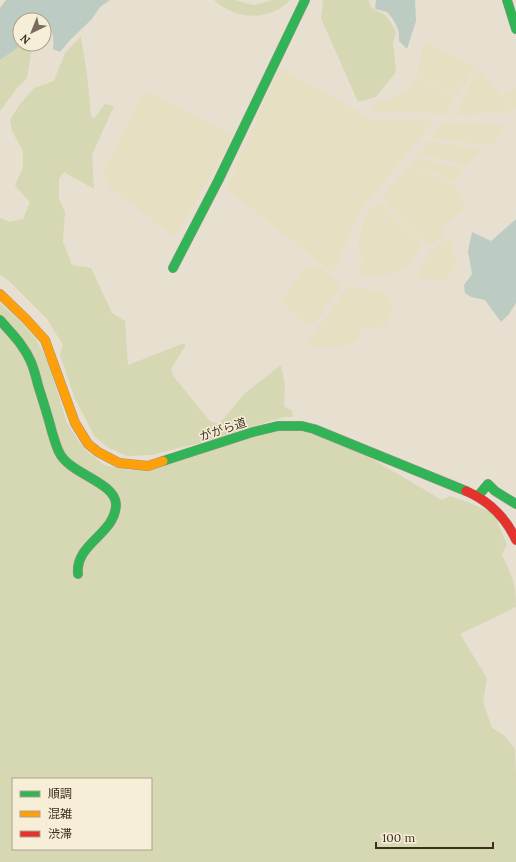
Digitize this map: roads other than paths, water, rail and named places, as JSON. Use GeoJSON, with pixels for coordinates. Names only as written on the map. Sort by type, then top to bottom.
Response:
{"type":"FeatureCollection","features":[{"type":"Feature","properties":{"kind":"street"},"geometry":{"type":"LineString","coordinates":[[173,268],[218,181],[305,0]]}},
{"type":"Feature","properties":{"kind":"street"},"geometry":{"type":"LineString","coordinates":[[507,0],[516,29]]}},
{"type":"Feature","properties":{"kind":"street","name":"ががら道"},"geometry":{"type":"LineString","coordinates":[[0,294],[45,340],[75,423],[88,444],[98,452],[119,463],[148,466],[253,432],[278,426],[302,426],[314,429],[478,496],[499,512],[510,527],[516,540]]}},
{"type":"Feature","properties":{"kind":"street"},"geometry":{"type":"LineString","coordinates":[[0,320],[21,344],[31,362],[59,453],[66,462],[102,486],[114,496],[116,503],[110,521],[105,530],[85,549],[80,557],[77,566],[78,574]]}},
{"type":"Feature","properties":{"kind":"street"},"geometry":{"type":"LineString","coordinates":[[478,496],[488,484],[495,491],[516,504]]}}]}
